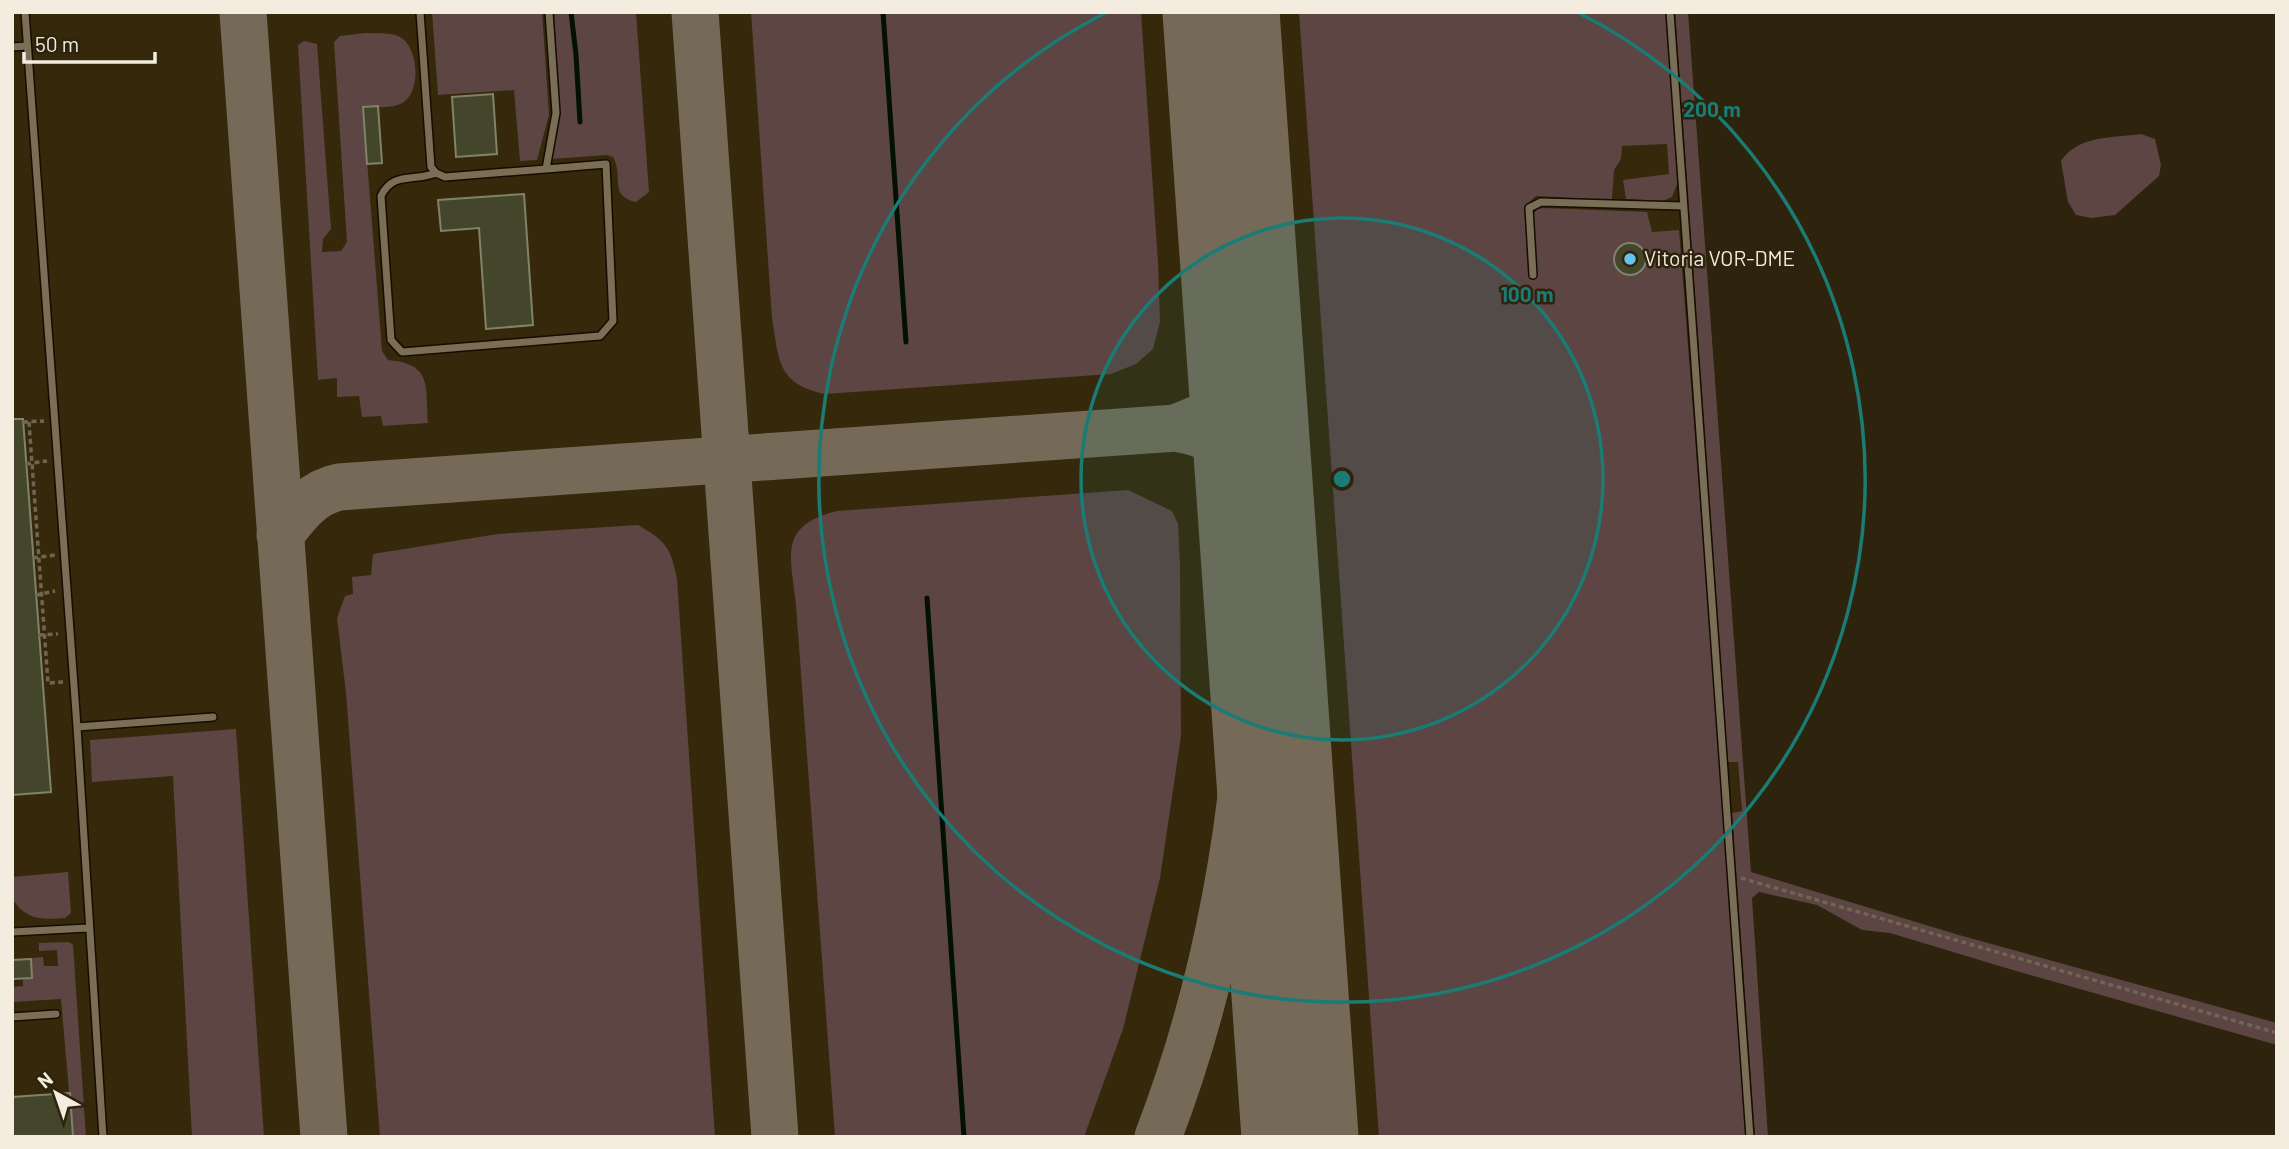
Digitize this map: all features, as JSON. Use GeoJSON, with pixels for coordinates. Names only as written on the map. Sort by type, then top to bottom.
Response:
{"type":"FeatureCollection","features":[{"type":"Feature","properties":{"kind":"lane"},"geometry":{"type":"LineString","coordinates":[[25,12],[74,682],[103,1137]]}},
{"type":"Feature","properties":{"kind":"lane"},"geometry":{"type":"LineString","coordinates":[[420,12],[431,167],[436,173],[445,177],[606,164],[613,321],[600,336],[402,352],[391,340],[381,196],[385,187],[393,180],[427,177],[436,173]]}},
{"type":"Feature","properties":{"kind":"lane"},"geometry":{"type":"LineString","coordinates":[[546,169],[555,113],[549,12]]}},
{"type":"Feature","properties":{"kind":"lane"},"geometry":{"type":"LineString","coordinates":[[1670,12],[1750,1137]]}},
{"type":"Feature","properties":{"kind":"lane"},"geometry":{"type":"LineString","coordinates":[[12,47],[27,46]]}},
{"type":"Feature","properties":{"kind":"lane"},"geometry":{"type":"LineString","coordinates":[[1533,275],[1529,208],[1541,202],[1683,206]]}},
{"type":"Feature","properties":{"kind":"lane"},"geometry":{"type":"LineString","coordinates":[[77,727],[213,717]]}},
{"type":"Feature","properties":{"kind":"lane"},"geometry":{"type":"LineString","coordinates":[[12,932],[89,928]]}},
{"type":"Feature","properties":{"kind":"lane"},"geometry":{"type":"LineString","coordinates":[[12,1017],[56,1014]]}},
{"type":"Feature","properties":{"kind":"path"},"geometry":{"type":"LineString","coordinates":[[29,422],[48,684],[74,682]]}},
{"type":"Feature","properties":{"kind":"path"},"geometry":{"type":"LineString","coordinates":[[1746,879],[2277,1033]]}},
{"type":"Feature","properties":{"kind":"shaded area"},"geometry":{"type":"Polygon","coordinates":[[[12,12],[1684,12],[1765,1137],[12,1137],[12,12]]]}},
{"type":"Feature","properties":{"kind":"shaded area"},"geometry":{"type":"Polygon","coordinates":[[[432,12],[542,12],[549,115],[537,160],[520,161],[514,90],[438,95],[432,12]]]}},
{"type":"Feature","properties":{"kind":"shaded area"},"geometry":{"type":"Polygon","coordinates":[[[554,12],[636,12],[649,192],[636,202],[627,199],[619,190],[613,157],[607,155],[552,159],[560,117],[554,12]]]}},
{"type":"Feature","properties":{"kind":"shaded area"},"geometry":{"type":"Polygon","coordinates":[[[751,12],[1141,12],[1158,263],[1160,322],[1153,349],[1136,364],[1111,374],[825,394],[797,384],[789,377],[779,358],[772,318],[751,12]]]}},
{"type":"Feature","properties":{"kind":"shaded area"},"geometry":{"type":"Polygon","coordinates":[[[1299,12],[1666,12],[1678,182],[1672,197],[1663,201],[1626,199],[1623,180],[1669,174],[1667,144],[1622,146],[1621,159],[1614,170],[1612,200],[1536,196],[1527,204],[1525,220],[1530,279],[1535,279],[1532,215],[1538,209],[1647,212],[1652,232],[1679,230],[1746,1137],[1379,1137],[1299,12]]]}},
{"type":"Feature","properties":{"kind":"shaded area"},"geometry":{"type":"Polygon","coordinates":[[[1675,12],[1688,12],[1751,872],[1959,935],[2277,1023],[2277,1045],[1890,933],[1862,930],[1817,905],[1759,892],[1752,898],[1768,1137],[1755,1137],[1732,813],[1742,811],[1738,762],[1728,762],[1675,12]]]}},
{"type":"Feature","properties":{"kind":"shaded area"},"geometry":{"type":"Polygon","coordinates":[[[365,33],[399,36],[408,45],[414,60],[414,87],[406,100],[391,106],[363,108],[382,351],[388,360],[403,362],[420,372],[426,388],[428,423],[383,426],[381,416],[362,417],[359,396],[337,397],[337,378],[318,380],[298,45],[304,41],[317,44],[331,229],[323,239],[322,252],[341,251],[347,242],[334,42],[340,36],[365,33]]]}},
{"type":"Feature","properties":{"kind":"shaded area"},"geometry":{"type":"Polygon","coordinates":[[[2141,134],[2155,139],[2161,165],[2159,176],[2115,215],[2091,218],[2076,215],[2068,202],[2061,161],[2077,146],[2086,142],[2141,134]]]}},
{"type":"Feature","properties":{"kind":"shaded area"},"geometry":{"type":"Polygon","coordinates":[[[1128,490],[1172,511],[1178,524],[1181,736],[1160,878],[1123,1029],[1084,1137],[835,1137],[791,558],[796,534],[818,517],[837,511],[1128,490]]]}},
{"type":"Feature","properties":{"kind":"shaded area"},"geometry":{"type":"Polygon","coordinates":[[[638,525],[666,546],[677,579],[715,1137],[380,1137],[346,693],[337,618],[345,596],[353,594],[352,577],[371,575],[373,554],[498,534],[638,525]]]}},
{"type":"Feature","properties":{"kind":"shaded area"},"geometry":{"type":"Polygon","coordinates":[[[236,729],[264,1137],[192,1137],[173,776],[92,782],[90,740],[236,729]]]}},
{"type":"Feature","properties":{"kind":"shaded area"},"geometry":{"type":"Polygon","coordinates":[[[68,872],[71,913],[65,918],[49,919],[28,915],[12,898],[12,877],[68,872]]]}},
{"type":"Feature","properties":{"kind":"shaded area"},"geometry":{"type":"Polygon","coordinates":[[[69,942],[73,945],[86,1137],[73,1137],[61,999],[12,1002],[12,987],[23,986],[22,959],[43,957],[44,966],[58,966],[57,950],[39,951],[39,943],[69,942]]]}},
{"type":"Feature","properties":{"kind":"building"},"geometry":{"type":"Polygon","coordinates":[[[493,94],[497,154],[456,157],[452,97],[493,94]]]}},
{"type":"Feature","properties":{"kind":"building"},"geometry":{"type":"Polygon","coordinates":[[[378,106],[382,163],[367,164],[363,107],[378,106]]]}},
{"type":"Feature","properties":{"kind":"building"},"geometry":{"type":"Polygon","coordinates":[[[524,194],[533,325],[486,329],[479,228],[441,231],[438,200],[524,194]]]}},
{"type":"Feature","properties":{"kind":"building","name":"Vitoria VOR-DME"},"geometry":{"type":"Polygon","coordinates":[[[1630,243],[1641,248],[1646,259],[1641,270],[1630,275],[1619,270],[1614,259],[1619,248],[1630,243]]]}},
{"type":"Feature","properties":{"kind":"building"},"geometry":{"type":"Polygon","coordinates":[[[12,419],[23,419],[51,792],[12,795],[12,419]]]}},
{"type":"Feature","properties":{"kind":"building"},"geometry":{"type":"Polygon","coordinates":[[[31,959],[32,978],[12,979],[12,960],[31,959]]]}},
{"type":"Feature","properties":{"kind":"building"},"geometry":{"type":"Polygon","coordinates":[[[70,1093],[73,1137],[12,1137],[12,1097],[70,1093]]]}},
{"type":"Feature","properties":{"kind":"waterway"},"geometry":{"type":"LineString","coordinates":[[571,12],[580,122]]}},
{"type":"Feature","properties":{"kind":"waterway"},"geometry":{"type":"LineString","coordinates":[[883,12],[906,342]]}},
{"type":"Feature","properties":{"kind":"waterway"},"geometry":{"type":"LineString","coordinates":[[927,598],[964,1137]]}},
{"type":"Feature","properties":{"kind":"taxiway"},"geometry":{"type":"LineString","coordinates":[[243,12],[324,1137]]}},
{"type":"Feature","properties":{"kind":"taxiway"},"geometry":{"type":"LineString","coordinates":[[695,12],[775,1137]]}},
{"type":"Feature","properties":{"kind":"taxiway"},"geometry":{"type":"LineString","coordinates":[[1176,428],[1215,408],[1231,385],[1239,357],[1242,314]]}},
{"type":"Feature","properties":{"kind":"taxiway"},"geometry":{"type":"LineString","coordinates":[[280,535],[313,499],[339,487],[1176,428],[1213,439],[1238,462],[1250,487],[1255,511],[1256,556],[1248,735],[1230,872],[1217,939],[1201,1005],[1158,1137]]}},
{"type":"Feature","properties":{"kind":"runway"},"geometry":{"type":"LineString","coordinates":[[1221,12],[1300,1137]]}},
{"type":"Feature","properties":{"kind":"place","name":"Vitoria VOR-DME"},"geometry":{"type":"Point","coordinates":[1630,259]}}]}
